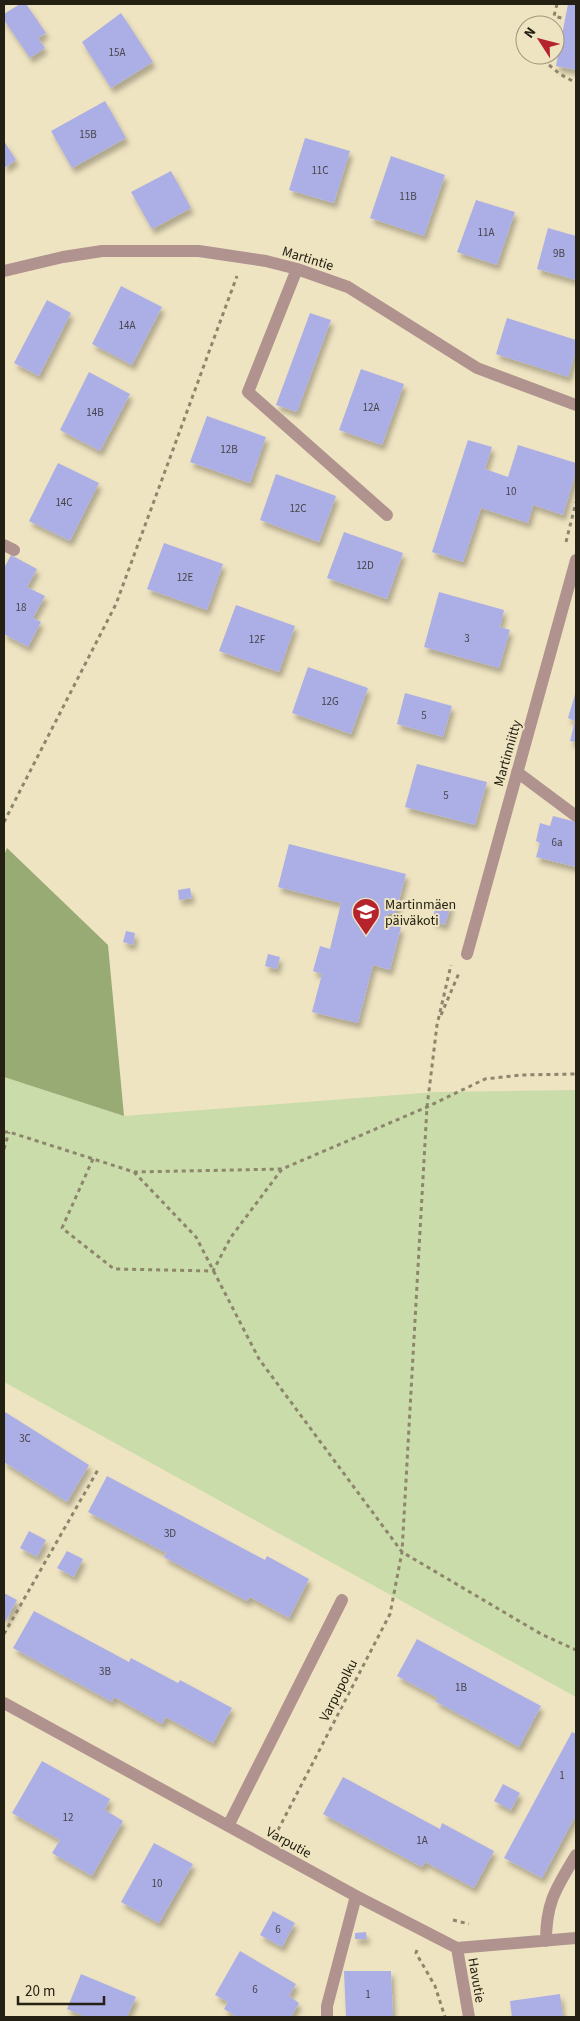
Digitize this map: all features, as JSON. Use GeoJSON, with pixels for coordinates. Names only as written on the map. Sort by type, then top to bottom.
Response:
{"type":"FeatureCollection","features":[{"type":"Feature","properties":{"kind":"street","name":"Martintie"},"geometry":{"type":"LineString","coordinates":[[4,271],[63,257],[102,251],[178,250],[239,256],[297,269],[348,287],[477,368],[576,405]]}},
{"type":"Feature","properties":{"kind":"street"},"geometry":{"type":"LineString","coordinates":[[297,269],[248,392],[387,515]]}},
{"type":"Feature","properties":{"kind":"street","name":"Martinniitty"},"geometry":{"type":"LineString","coordinates":[[467,954],[576,560]]}},
{"type":"Feature","properties":{"kind":"street"},"geometry":{"type":"LineString","coordinates":[[518,772],[576,816]]}},
{"type":"Feature","properties":{"kind":"street"},"geometry":{"type":"LineString","coordinates":[[228,1826],[342,1600]]}},
{"type":"Feature","properties":{"kind":"street","name":"Varputie"},"geometry":{"type":"LineString","coordinates":[[4,1703],[422,1932],[457,1948],[576,1938]]}},
{"type":"Feature","properties":{"kind":"street"},"geometry":{"type":"LineString","coordinates":[[546,1940],[546,1921],[552,1897],[576,1855]]}},
{"type":"Feature","properties":{"kind":"street"},"geometry":{"type":"LineString","coordinates":[[327,2017],[327,2006],[356,1896]]}},
{"type":"Feature","properties":{"kind":"street","name":"Havutie"},"geometry":{"type":"LineString","coordinates":[[457,1948],[469,2017]]}},
{"type":"Feature","properties":{"kind":"path"},"geometry":{"type":"LineString","coordinates":[[557,4],[554,16],[566,19]]}},
{"type":"Feature","properties":{"kind":"path"},"geometry":{"type":"LineString","coordinates":[[549,65],[576,83]]}},
{"type":"Feature","properties":{"kind":"path"},"geometry":{"type":"LineString","coordinates":[[4,822],[116,604],[234,286],[239,256]]}},
{"type":"Feature","properties":{"kind":"path","name":"Varpupolku"},"geometry":{"type":"LineString","coordinates":[[277,1833],[390,1614],[402,1552],[428,1107],[437,1025],[467,954]]}},
{"type":"Feature","properties":{"kind":"path"},"geometry":{"type":"LineString","coordinates":[[4,1132],[134,1172],[282,1169],[428,1107],[485,1079],[521,1075],[576,1074]]}},
{"type":"Feature","properties":{"kind":"path"},"geometry":{"type":"LineString","coordinates":[[4,1149],[9,1132]]}},
{"type":"Feature","properties":{"kind":"path"},"geometry":{"type":"LineString","coordinates":[[93,1159],[62,1228],[114,1269],[213,1271]]}},
{"type":"Feature","properties":{"kind":"path"},"geometry":{"type":"LineString","coordinates":[[213,1271],[231,1236],[282,1169]]}},
{"type":"Feature","properties":{"kind":"path"},"geometry":{"type":"LineString","coordinates":[[134,1172],[196,1237],[259,1359],[402,1552],[541,1634],[576,1650]]}},
{"type":"Feature","properties":{"kind":"path"},"geometry":{"type":"LineString","coordinates":[[4,1634],[98,1468]]}},
{"type":"Feature","properties":{"kind":"path"},"geometry":{"type":"LineString","coordinates":[[448,1919],[474,1926]]}},
{"type":"Feature","properties":{"kind":"path"},"geometry":{"type":"LineString","coordinates":[[422,1932],[416,1952],[435,1986],[446,2017]]}},
{"type":"Feature","properties":{"kind":"green space"},"geometry":{"type":"Polygon","coordinates":[[[7,848],[108,945],[124,1116],[4,1077],[4,855],[7,848]]]}},
{"type":"Feature","properties":{"kind":"green space"},"geometry":{"type":"Polygon","coordinates":[[[4,1077],[124,1116],[435,1092],[576,1090],[576,1697],[4,1382],[4,1077]]]}},
{"type":"Feature","properties":{"kind":"building"},"geometry":{"type":"Polygon","coordinates":[[[20,4],[26,4],[46,33],[38,38],[45,48],[30,58],[4,20],[4,14],[20,4]]]}},
{"type":"Feature","properties":{"kind":"building"},"geometry":{"type":"Polygon","coordinates":[[[568,4],[576,4],[576,70],[556,66],[565,65],[565,20],[568,4]]]}},
{"type":"Feature","properties":{"kind":"building"},"geometry":{"type":"Polygon","coordinates":[[[121,13],[153,62],[111,88],[82,42],[121,13]]]}},
{"type":"Feature","properties":{"kind":"building"},"geometry":{"type":"Polygon","coordinates":[[[105,101],[126,138],[72,168],[51,131],[105,101]]]}},
{"type":"Feature","properties":{"kind":"building"},"geometry":{"type":"Polygon","coordinates":[[[305,138],[350,151],[334,203],[289,190],[305,138]]]}},
{"type":"Feature","properties":{"kind":"building"},"geometry":{"type":"Polygon","coordinates":[[[4,141],[16,160],[4,168],[4,141]]]}},
{"type":"Feature","properties":{"kind":"building"},"geometry":{"type":"Polygon","coordinates":[[[391,156],[445,175],[424,236],[370,218],[391,156]]]}},
{"type":"Feature","properties":{"kind":"building"},"geometry":{"type":"Polygon","coordinates":[[[171,171],[191,208],[152,229],[131,192],[171,171]]]}},
{"type":"Feature","properties":{"kind":"building"},"geometry":{"type":"Polygon","coordinates":[[[476,200],[515,212],[497,265],[457,252],[476,200]]]}},
{"type":"Feature","properties":{"kind":"building"},"geometry":{"type":"Polygon","coordinates":[[[548,228],[576,236],[576,280],[537,269],[548,228]]]}},
{"type":"Feature","properties":{"kind":"building"},"geometry":{"type":"Polygon","coordinates":[[[121,286],[162,307],[132,365],[92,344],[121,286]]]}},
{"type":"Feature","properties":{"kind":"building"},"geometry":{"type":"Polygon","coordinates":[[[47,300],[71,313],[39,376],[14,363],[47,300]]]}},
{"type":"Feature","properties":{"kind":"building"},"geometry":{"type":"Polygon","coordinates":[[[310,313],[331,320],[297,412],[276,405],[310,313]]]}},
{"type":"Feature","properties":{"kind":"building"},"geometry":{"type":"Polygon","coordinates":[[[507,318],[576,340],[576,351],[568,377],[496,354],[507,318]]]}},
{"type":"Feature","properties":{"kind":"building"},"geometry":{"type":"Polygon","coordinates":[[[361,369],[404,384],[382,445],[339,430],[361,369]]]}},
{"type":"Feature","properties":{"kind":"building"},"geometry":{"type":"Polygon","coordinates":[[[89,372],[130,394],[100,451],[60,430],[89,372]]]}},
{"type":"Feature","properties":{"kind":"building"},"geometry":{"type":"Polygon","coordinates":[[[207,416],[266,437],[250,483],[190,462],[207,416]]]}},
{"type":"Feature","properties":{"kind":"building"},"geometry":{"type":"Polygon","coordinates":[[[468,440],[492,447],[485,469],[508,477],[518,445],[576,463],[576,472],[563,515],[533,505],[528,523],[481,508],[463,562],[432,552],[468,440]]]}},
{"type":"Feature","properties":{"kind":"building"},"geometry":{"type":"Polygon","coordinates":[[[58,463],[99,483],[70,541],[29,521],[58,463]]]}},
{"type":"Feature","properties":{"kind":"building"},"geometry":{"type":"Polygon","coordinates":[[[276,474],[336,496],[319,542],[260,520],[276,474]]]}},
{"type":"Feature","properties":{"kind":"building"},"geometry":{"type":"Polygon","coordinates":[[[344,532],[403,553],[387,599],[327,578],[344,532]]]}},
{"type":"Feature","properties":{"kind":"building"},"geometry":{"type":"Polygon","coordinates":[[[164,543],[223,564],[207,610],[147,589],[164,543]]]}},
{"type":"Feature","properties":{"kind":"building"},"geometry":{"type":"Polygon","coordinates":[[[11,555],[37,569],[27,587],[45,596],[33,618],[41,622],[28,647],[4,634],[4,568],[11,555]]]}},
{"type":"Feature","properties":{"kind":"building"},"geometry":{"type":"Polygon","coordinates":[[[439,592],[504,610],[500,627],[510,630],[499,668],[424,647],[439,592]]]}},
{"type":"Feature","properties":{"kind":"building"},"geometry":{"type":"Polygon","coordinates":[[[236,605],[295,626],[279,672],[219,651],[236,605]]]}},
{"type":"Feature","properties":{"kind":"building"},"geometry":{"type":"Polygon","coordinates":[[[308,667],[368,688],[351,734],[292,713],[308,667]]]}},
{"type":"Feature","properties":{"kind":"building"},"geometry":{"type":"Polygon","coordinates":[[[576,691],[576,742],[570,741],[575,721],[568,718],[576,691]]]}},
{"type":"Feature","properties":{"kind":"building"},"geometry":{"type":"Polygon","coordinates":[[[405,693],[452,706],[443,737],[397,724],[405,693]]]}},
{"type":"Feature","properties":{"kind":"building"},"geometry":{"type":"Polygon","coordinates":[[[417,764],[487,782],[475,825],[405,807],[417,764]]]}},
{"type":"Feature","properties":{"kind":"building"},"geometry":{"type":"Polygon","coordinates":[[[553,816],[576,822],[576,867],[536,857],[540,843],[536,841],[540,823],[550,826],[553,816]]]}},
{"type":"Feature","properties":{"kind":"building","name":"Martinmäen päiväkoti"},"geometry":{"type":"Polygon","coordinates":[[[289,844],[406,874],[395,915],[388,913],[385,923],[401,927],[390,970],[373,965],[358,1023],[312,1012],[322,974],[313,971],[320,946],[330,949],[341,903],[278,887],[289,844]]]}},
{"type":"Feature","properties":{"kind":"building"},"geometry":{"type":"Polygon","coordinates":[[[190,888],[192,898],[179,900],[178,890],[190,888]]]}},
{"type":"Feature","properties":{"kind":"building"},"geometry":{"type":"Polygon","coordinates":[[[437,901],[451,905],[445,925],[432,921],[437,901]]]}},
{"type":"Feature","properties":{"kind":"building"},"geometry":{"type":"Polygon","coordinates":[[[126,931],[135,933],[133,945],[123,942],[126,931]]]}},
{"type":"Feature","properties":{"kind":"building"},"geometry":{"type":"Polygon","coordinates":[[[268,954],[280,957],[277,969],[265,966],[268,954]]]}},
{"type":"Feature","properties":{"kind":"building"},"geometry":{"type":"Polygon","coordinates":[[[5,1412],[89,1465],[67,1502],[4,1462],[5,1412]]]}},
{"type":"Feature","properties":{"kind":"building"},"geometry":{"type":"Polygon","coordinates":[[[107,1476],[265,1560],[267,1556],[309,1579],[289,1618],[250,1597],[247,1601],[164,1557],[166,1553],[88,1512],[107,1476]]]}},
{"type":"Feature","properties":{"kind":"building"},"geometry":{"type":"Polygon","coordinates":[[[29,1531],[46,1540],[37,1557],[20,1548],[29,1531]]]}},
{"type":"Feature","properties":{"kind":"building"},"geometry":{"type":"Polygon","coordinates":[[[67,1551],[83,1559],[74,1577],[57,1568],[67,1551]]]}},
{"type":"Feature","properties":{"kind":"building"},"geometry":{"type":"Polygon","coordinates":[[[4,1593],[17,1600],[4,1624],[4,1593]]]}},
{"type":"Feature","properties":{"kind":"building"},"geometry":{"type":"Polygon","coordinates":[[[34,1611],[129,1662],[131,1658],[178,1683],[180,1680],[232,1708],[213,1743],[166,1717],[162,1724],[114,1697],[112,1702],[13,1648],[34,1611]]]}},
{"type":"Feature","properties":{"kind":"building"},"geometry":{"type":"Polygon","coordinates":[[[417,1639],[541,1706],[519,1747],[435,1701],[438,1698],[397,1676],[417,1639]]]}},
{"type":"Feature","properties":{"kind":"building"},"geometry":{"type":"Polygon","coordinates":[[[572,1732],[576,1734],[576,1815],[542,1878],[504,1858],[572,1732]]]}},
{"type":"Feature","properties":{"kind":"building"},"geometry":{"type":"Polygon","coordinates":[[[42,1761],[110,1799],[105,1810],[123,1821],[92,1876],[52,1853],[60,1840],[12,1813],[42,1761]]]}},
{"type":"Feature","properties":{"kind":"building"},"geometry":{"type":"Polygon","coordinates":[[[343,1777],[440,1829],[442,1823],[494,1851],[474,1888],[425,1862],[422,1867],[323,1814],[343,1777]]]}},
{"type":"Feature","properties":{"kind":"building"},"geometry":{"type":"Polygon","coordinates":[[[503,1784],[520,1793],[511,1810],[494,1801],[503,1784]]]}},
{"type":"Feature","properties":{"kind":"building"},"geometry":{"type":"Polygon","coordinates":[[[154,1843],[193,1864],[159,1923],[121,1902],[154,1843]]]}},
{"type":"Feature","properties":{"kind":"building"},"geometry":{"type":"Polygon","coordinates":[[[273,1911],[295,1923],[282,1947],[260,1935],[273,1911]]]}},
{"type":"Feature","properties":{"kind":"building"},"geometry":{"type":"Polygon","coordinates":[[[366,1932],[367,1939],[355,1939],[355,1933],[366,1932]]]}},
{"type":"Feature","properties":{"kind":"building"},"geometry":{"type":"Polygon","coordinates":[[[240,1951],[296,1984],[289,1996],[299,2003],[291,2017],[237,2017],[224,2009],[228,2002],[215,1995],[240,1951]]]}},
{"type":"Feature","properties":{"kind":"building"},"geometry":{"type":"Polygon","coordinates":[[[344,1971],[391,1971],[393,2017],[346,2017],[344,1971]]]}},
{"type":"Feature","properties":{"kind":"building"},"geometry":{"type":"Polygon","coordinates":[[[81,1974],[136,1997],[127,2017],[86,2017],[67,2009],[81,1974]]]}},
{"type":"Feature","properties":{"kind":"building"},"geometry":{"type":"Polygon","coordinates":[[[560,1994],[563,2017],[512,2017],[510,2001],[560,1994]]]}},
{"type":"Feature","properties":{"kind":"place","name":"Martinmäen päiväkoti"},"geometry":{"type":"Point","coordinates":[366,936]}}]}
